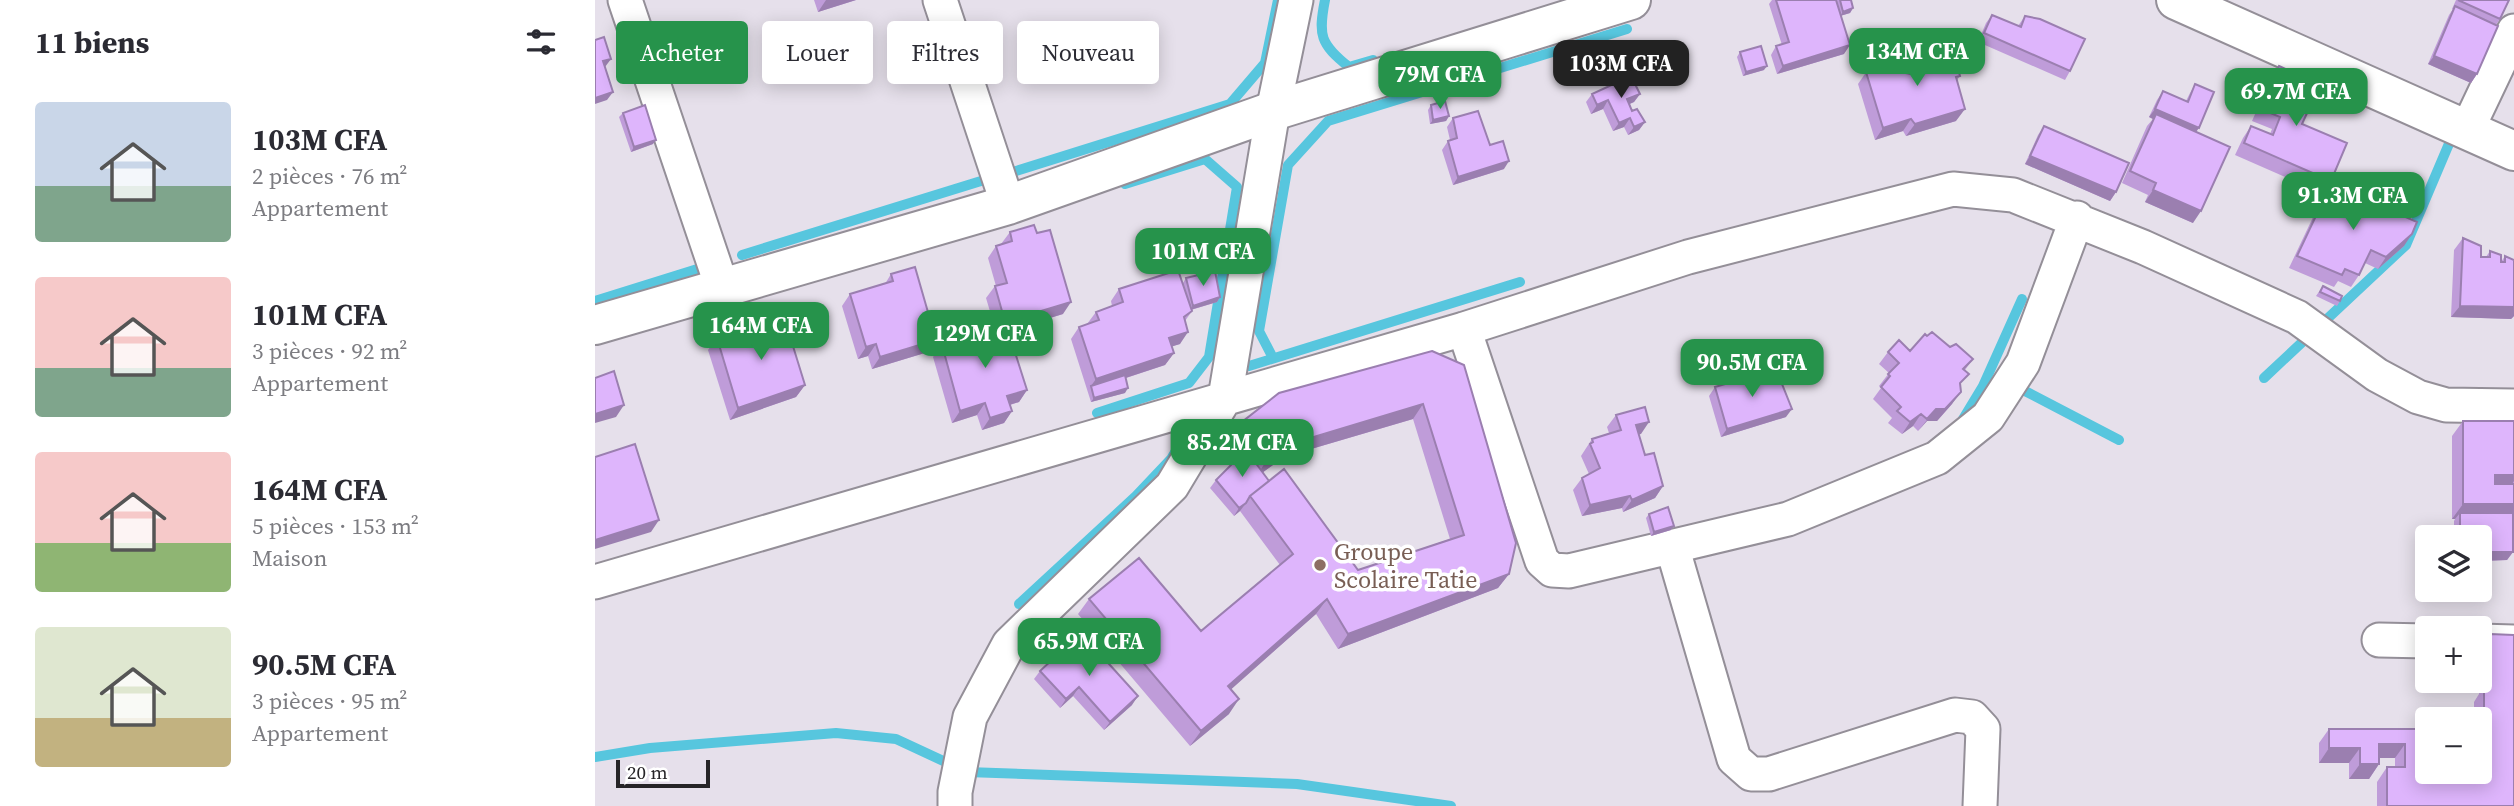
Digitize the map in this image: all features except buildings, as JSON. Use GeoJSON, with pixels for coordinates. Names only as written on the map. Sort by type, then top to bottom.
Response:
{"type":"FeatureCollection","features":[{"type":"Feature","properties":{"kind":"main road"},"geometry":{"type":"LineString","coordinates":[[595,325],[723,290],[1008,205],[1273,111],[1631,0]]}},
{"type":"Feature","properties":{"kind":"main road"},"geometry":{"type":"LineString","coordinates":[[2176,0],[2514,151]]}},
{"type":"Feature","properties":{"kind":"street"},"geometry":{"type":"LineString","coordinates":[[625,0],[723,290]]}},
{"type":"Feature","properties":{"kind":"street"},"geometry":{"type":"LineString","coordinates":[[940,0],[1008,205]]}},
{"type":"Feature","properties":{"kind":"street"},"geometry":{"type":"LineString","coordinates":[[955,806],[955,792],[970,717],[1009,644],[1172,486],[1225,398],[1273,111],[1296,0]]}},
{"type":"Feature","properties":{"kind":"street"},"geometry":{"type":"LineString","coordinates":[[2467,130],[2514,31]]}},
{"type":"Feature","properties":{"kind":"street"},"geometry":{"type":"LineString","coordinates":[[595,582],[1464,329],[1688,257],[1953,190],[2013,195],[2077,218],[2297,317],[2377,376],[2418,397],[2446,405],[2514,406]]}},
{"type":"Feature","properties":{"kind":"street"},"geometry":{"type":"LineString","coordinates":[[1464,329],[1542,561],[1552,570],[1569,571],[1788,519],[1937,458],[1988,417],[2023,363],[2077,218]]}},
{"type":"Feature","properties":{"kind":"street"},"geometry":{"type":"LineString","coordinates":[[1672,547],[1734,760],[1751,774],[1769,774],[1955,715],[1972,718],[1983,729],[1980,806]]}},
{"type":"Feature","properties":{"kind":"street"},"geometry":{"type":"LineString","coordinates":[[2379,640],[2415,641]]}},
{"type":"Feature","properties":{"kind":"street"},"geometry":{"type":"LineString","coordinates":[[2492,641],[2514,642]]}},
{"type":"Feature","properties":{"kind":"waterway"},"geometry":{"type":"LineString","coordinates":[[1016,171],[1230,104],[1265,63],[1278,0]]}},
{"type":"Feature","properties":{"kind":"waterway"},"geometry":{"type":"LineString","coordinates":[[1325,0],[1322,31],[1323,38],[1332,52],[1349,67],[1373,60]]}},
{"type":"Feature","properties":{"kind":"waterway"},"geometry":{"type":"LineString","coordinates":[[1273,358],[1259,331],[1288,165],[1328,121],[1627,29]]}},
{"type":"Feature","properties":{"kind":"waterway"},"geometry":{"type":"LineString","coordinates":[[2264,378],[2406,245],[2451,139],[2458,142]]}},
{"type":"Feature","properties":{"kind":"waterway"},"geometry":{"type":"LineString","coordinates":[[1097,413],[1189,383],[1209,357],[1237,187],[1205,159],[1125,184]]}},
{"type":"Feature","properties":{"kind":"waterway"},"geometry":{"type":"LineString","coordinates":[[742,255],[981,181]]}},
{"type":"Feature","properties":{"kind":"waterway"},"geometry":{"type":"LineString","coordinates":[[595,301],[707,266]]}},
{"type":"Feature","properties":{"kind":"waterway"},"geometry":{"type":"LineString","coordinates":[[1249,366],[1520,282]]}},
{"type":"Feature","properties":{"kind":"waterway"},"geometry":{"type":"LineString","coordinates":[[1963,419],[1983,386],[2022,299]]}},
{"type":"Feature","properties":{"kind":"waterway"},"geometry":{"type":"LineString","coordinates":[[2025,391],[2119,440]]}},
{"type":"Feature","properties":{"kind":"waterway"},"geometry":{"type":"LineString","coordinates":[[1019,604],[1136,496],[1171,459],[1180,444],[1179,430]]}},
{"type":"Feature","properties":{"kind":"waterway"},"geometry":{"type":"LineString","coordinates":[[595,757],[650,748],[836,733],[896,739],[967,772],[1297,784],[1451,806]]}},
{"type":"Feature","properties":{"kind":"place","name":"Groupe Scolaire Tatie"},"geometry":{"type":"Point","coordinates":[1320,565]}}]}
